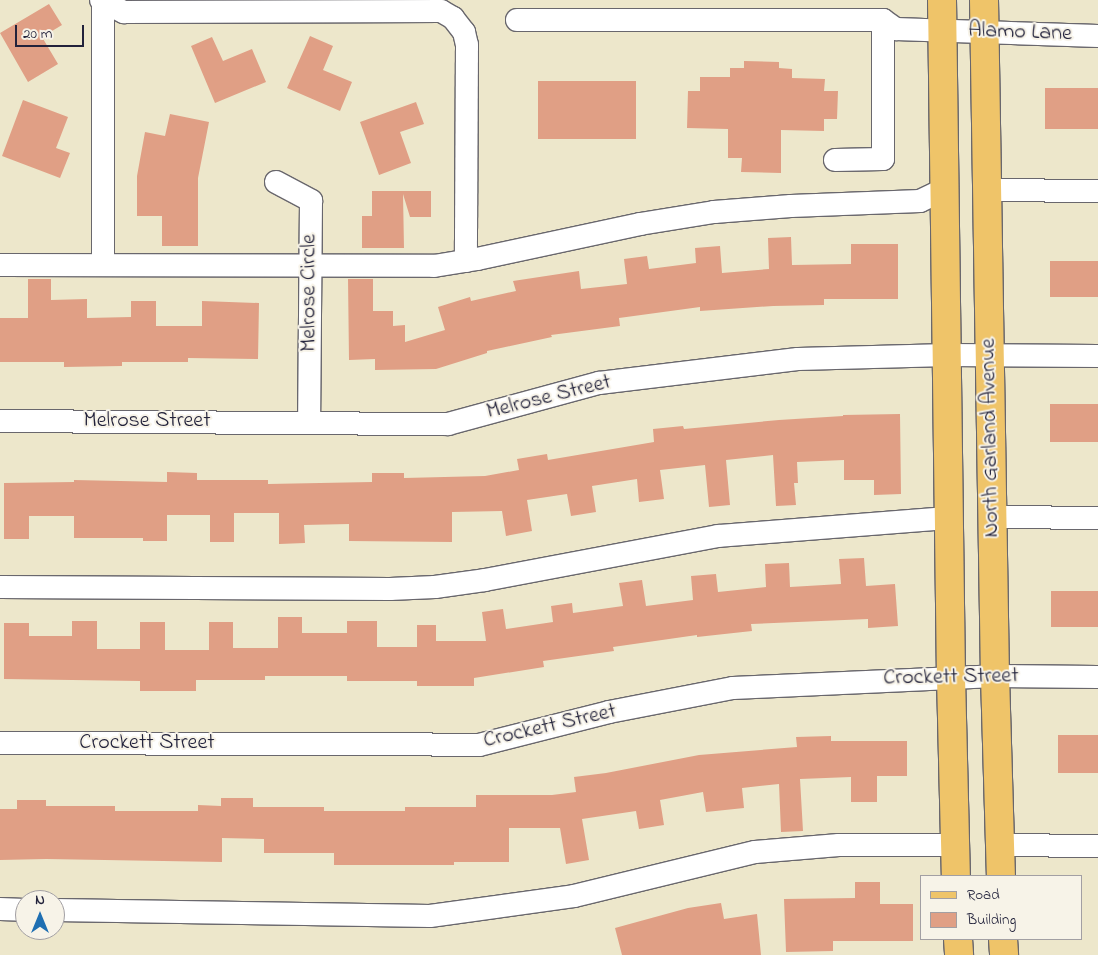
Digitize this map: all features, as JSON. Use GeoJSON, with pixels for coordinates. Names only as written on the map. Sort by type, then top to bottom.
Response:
{"type":"FeatureCollection","features":[{"type":"Feature","properties":{"kind":"main road","name":"North Garland Avenue"},"geometry":{"type":"LineString","coordinates":[[942,0],[943,190],[948,356],[951,677],[956,875]]}},
{"type":"Feature","properties":{"kind":"main road","name":"North Garland Avenue"},"geometry":{"type":"LineString","coordinates":[[984,0],[995,676],[1001,875]]}},
{"type":"Feature","properties":{"kind":"main road"},"geometry":{"type":"LineString","coordinates":[[958,940],[959,955]]}},
{"type":"Feature","properties":{"kind":"main road"},"geometry":{"type":"LineString","coordinates":[[1004,940],[1004,955]]}},
{"type":"Feature","properties":{"kind":"street"},"geometry":{"type":"LineString","coordinates":[[103,265],[103,0],[124,12],[441,11],[453,18],[464,32],[467,45],[466,261]]}},
{"type":"Feature","properties":{"kind":"street"},"geometry":{"type":"LineString","coordinates":[[517,20],[883,20],[883,159],[835,160]]}},
{"type":"Feature","properties":{"kind":"street","name":"Alamo Lane"},"geometry":{"type":"LineString","coordinates":[[883,20],[896,29],[1098,36]]}},
{"type":"Feature","properties":{"kind":"street","name":"Melrose Circle"},"geometry":{"type":"LineString","coordinates":[[276,182],[310,201],[309,424]]}},
{"type":"Feature","properties":{"kind":"street"},"geometry":{"type":"LineString","coordinates":[[0,265],[434,266],[640,224],[714,212],[791,206],[920,201],[943,190]]}},
{"type":"Feature","properties":{"kind":"street"},"geometry":{"type":"LineString","coordinates":[[986,190],[1098,191]]}},
{"type":"Feature","properties":{"kind":"street","name":"Melrose Street"},"geometry":{"type":"LineString","coordinates":[[0,421],[448,424],[599,383],[798,359],[1098,356]]}},
{"type":"Feature","properties":{"kind":"street"},"geometry":{"type":"LineString","coordinates":[[993,517],[1098,518]]}},
{"type":"Feature","properties":{"kind":"street"},"geometry":{"type":"LineString","coordinates":[[0,587],[390,590],[435,587],[485,580],[718,536],[949,518]]}},
{"type":"Feature","properties":{"kind":"street","name":"Crockett Street"},"geometry":{"type":"LineString","coordinates":[[0,743],[479,745],[609,712],[733,688],[951,677],[1098,677]]}},
{"type":"Feature","properties":{"kind":"street"},"geometry":{"type":"LineString","coordinates":[[65,910],[430,916],[574,896],[755,852],[839,844],[955,844]]}},
{"type":"Feature","properties":{"kind":"street"},"geometry":{"type":"LineString","coordinates":[[1000,845],[1098,846]]}},
{"type":"Feature","properties":{"kind":"street"},"geometry":{"type":"LineString","coordinates":[[0,909],[15,910]]}},
{"type":"Feature","properties":{"kind":"building"},"geometry":{"type":"Polygon","coordinates":[[[49,4],[62,25],[42,37],[58,64],[28,82],[0,33],[49,4]]]}},
{"type":"Feature","properties":{"kind":"building"},"geometry":{"type":"Polygon","coordinates":[[[310,36],[333,46],[323,70],[352,82],[340,111],[287,88],[310,36]]]}},
{"type":"Feature","properties":{"kind":"building"},"geometry":{"type":"Polygon","coordinates":[[[212,37],[223,61],[252,49],[266,82],[215,103],[191,46],[212,37]]]}},
{"type":"Feature","properties":{"kind":"building"},"geometry":{"type":"Polygon","coordinates":[[[744,61],[779,62],[779,68],[792,69],[792,78],[825,79],[824,91],[838,91],[837,119],[824,119],[824,131],[781,130],[781,173],[741,172],[742,158],[728,158],[728,129],[687,128],[688,91],[700,91],[700,77],[730,77],[730,68],[744,68],[744,61]]]}},
{"type":"Feature","properties":{"kind":"building"},"geometry":{"type":"Polygon","coordinates":[[[538,81],[636,81],[636,139],[538,139],[538,81]]]}},
{"type":"Feature","properties":{"kind":"building"},"geometry":{"type":"Polygon","coordinates":[[[1045,88],[1098,88],[1098,129],[1045,129],[1045,88]]]}},
{"type":"Feature","properties":{"kind":"building"},"geometry":{"type":"Polygon","coordinates":[[[23,100],[68,117],[56,148],[70,153],[60,178],[2,156],[23,100]]]}},
{"type":"Feature","properties":{"kind":"building"},"geometry":{"type":"Polygon","coordinates":[[[416,102],[424,124],[400,132],[411,163],[379,175],[360,122],[416,102]]]}},
{"type":"Feature","properties":{"kind":"building"},"geometry":{"type":"Polygon","coordinates":[[[170,114],[209,122],[198,178],[198,246],[162,246],[162,216],[137,216],[137,176],[145,132],[165,136],[170,114]]]}},
{"type":"Feature","properties":{"kind":"building"},"geometry":{"type":"Polygon","coordinates":[[[372,191],[431,191],[431,217],[410,217],[403,194],[404,248],[362,248],[362,216],[372,216],[372,191]]]}},
{"type":"Feature","properties":{"kind":"building"},"geometry":{"type":"Polygon","coordinates":[[[791,237],[792,265],[851,264],[851,244],[898,244],[898,299],[824,299],[824,305],[700,311],[700,307],[619,318],[620,326],[551,335],[552,337],[487,351],[487,353],[436,369],[375,370],[375,359],[349,360],[348,279],[373,279],[373,311],[393,311],[393,326],[405,325],[405,342],[445,330],[438,307],[470,297],[471,301],[516,291],[513,281],[579,271],[581,289],[627,284],[624,259],[647,256],[649,269],[696,263],[695,248],[720,246],[722,273],[769,269],[768,238],[791,237]]]}},
{"type":"Feature","properties":{"kind":"building"},"geometry":{"type":"Polygon","coordinates":[[[1050,261],[1098,261],[1098,297],[1050,297],[1050,261]]]}},
{"type":"Feature","properties":{"kind":"building"},"geometry":{"type":"Polygon","coordinates":[[[28,279],[51,279],[51,300],[87,299],[87,318],[131,317],[131,301],[156,301],[156,326],[202,326],[202,301],[259,303],[258,359],[188,358],[188,362],[122,362],[122,366],[64,367],[64,362],[0,362],[0,318],[28,318],[28,279]]]}},
{"type":"Feature","properties":{"kind":"building"},"geometry":{"type":"Polygon","coordinates":[[[1050,404],[1098,404],[1098,442],[1050,442],[1050,404]]]}},
{"type":"Feature","properties":{"kind":"building"},"geometry":{"type":"Polygon","coordinates":[[[900,414],[901,494],[874,495],[874,480],[844,480],[844,460],[797,462],[798,483],[794,483],[796,505],[776,506],[773,455],[726,460],[730,505],[709,507],[705,465],[660,470],[664,499],[639,502],[637,479],[592,486],[596,512],[571,516],[567,494],[527,500],[532,531],[506,536],[502,511],[452,512],[452,542],[349,541],[349,524],[304,525],[305,543],[279,544],[279,513],[234,513],[234,542],[210,542],[210,515],[167,515],[167,541],[143,541],[143,538],[74,538],[74,516],[29,516],[29,539],[4,539],[4,483],[74,482],[74,480],[167,482],[167,472],[197,473],[197,480],[268,480],[268,484],[372,482],[372,473],[404,473],[404,478],[485,476],[519,470],[517,459],[547,454],[548,460],[654,442],[653,429],[683,426],[684,429],[843,415],[900,414]]]}},
{"type":"Feature","properties":{"kind":"building"},"geometry":{"type":"Polygon","coordinates":[[[864,558],[866,586],[895,584],[898,626],[868,628],[868,619],[751,624],[752,631],[697,637],[697,635],[613,647],[614,651],[543,661],[544,667],[474,678],[474,686],[417,686],[417,681],[347,681],[347,676],[265,676],[265,680],[196,680],[196,691],[140,691],[140,681],[4,679],[4,623],[29,623],[29,636],[72,636],[72,621],[97,621],[97,649],[140,649],[140,622],[165,622],[165,650],[209,650],[209,622],[233,622],[233,648],[278,648],[278,617],[302,617],[302,633],[347,633],[347,621],[377,621],[377,647],[417,647],[417,625],[436,625],[436,641],[486,641],[482,612],[503,609],[506,629],[553,622],[551,606],[572,603],[573,613],[623,606],[619,583],[642,580],[646,606],[693,600],[691,576],[716,574],[718,592],[766,587],[765,564],[789,563],[790,587],[841,584],[839,559],[864,558]]]}},
{"type":"Feature","properties":{"kind":"building"},"geometry":{"type":"Polygon","coordinates":[[[1051,591],[1098,591],[1098,627],[1051,627],[1051,591]]]}},
{"type":"Feature","properties":{"kind":"building"},"geometry":{"type":"Polygon","coordinates":[[[1058,735],[1098,735],[1098,773],[1058,773],[1058,735]]]}},
{"type":"Feature","properties":{"kind":"building"},"geometry":{"type":"Polygon","coordinates":[[[831,736],[831,741],[907,741],[907,776],[877,776],[877,802],[851,802],[851,777],[800,779],[803,831],[781,832],[779,784],[742,788],[744,808],[706,812],[703,792],[660,800],[664,825],[639,829],[636,811],[582,819],[589,860],[566,864],[560,828],[509,828],[509,862],[454,862],[454,865],[334,865],[334,853],[264,853],[264,839],[222,838],[222,862],[0,860],[0,809],[17,809],[17,800],[46,800],[46,806],[115,806],[115,811],[198,811],[198,805],[221,806],[221,798],[253,798],[253,807],[324,807],[324,811],[405,811],[405,807],[476,807],[476,795],[552,795],[576,792],[574,777],[606,773],[699,755],[797,747],[796,737],[831,736]]]}},
{"type":"Feature","properties":{"kind":"building"},"geometry":{"type":"Polygon","coordinates":[[[855,882],[880,882],[880,904],[913,904],[913,941],[833,941],[833,951],[786,952],[784,899],[855,898],[855,882]]]}},
{"type":"Feature","properties":{"kind":"building"},"geometry":{"type":"Polygon","coordinates":[[[721,903],[724,919],[757,914],[761,955],[622,955],[615,928],[688,908],[721,903]]]}}]}
